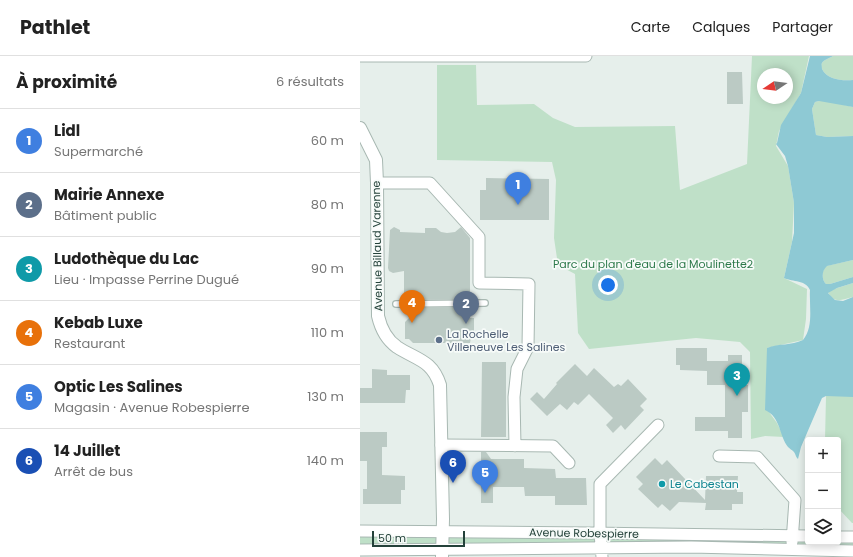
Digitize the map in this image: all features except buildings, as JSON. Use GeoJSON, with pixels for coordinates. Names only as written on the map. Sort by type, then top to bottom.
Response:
{"type":"FeatureCollection","features":[{"type":"Feature","properties":{"kind":"street"},"geometry":{"type":"LineString","coordinates":[[360,56],[586,56]]}},
{"type":"Feature","properties":{"kind":"street","name":"Avenue Billaud Varenne"},"geometry":{"type":"LineString","coordinates":[[360,128],[376,160],[378,316],[381,327],[397,347],[429,365],[437,375],[440,385],[442,553]]}},
{"type":"Feature","properties":{"kind":"street"},"geometry":{"type":"LineString","coordinates":[[377,183],[430,183],[479,236],[479,283],[529,284],[528,347],[518,370],[514,397],[515,446]]}},
{"type":"Feature","properties":{"kind":"street"},"geometry":{"type":"LineString","coordinates":[[602,553],[600,533],[600,484],[658,425]]}},
{"type":"Feature","properties":{"kind":"street"},"geometry":{"type":"LineString","coordinates":[[441,445],[553,446],[569,462]]}},
{"type":"Feature","properties":{"kind":"street"},"geometry":{"type":"LineString","coordinates":[[719,456],[757,457],[795,500],[793,536],[790,553]]}},
{"type":"Feature","properties":{"kind":"street","name":"Avenue Robespierre"},"geometry":{"type":"LineString","coordinates":[[360,531],[805,536]]}},
{"type":"Feature","properties":{"kind":"street"},"geometry":{"type":"LineString","coordinates":[[841,537],[853,537]]}},
{"type":"Feature","properties":{"kind":"street","name":"Avenue Robespierre"},"geometry":{"type":"LineString","coordinates":[[360,550],[442,553],[602,553],[691,547],[790,553],[853,551]]}},
{"type":"Feature","properties":{"kind":"lane"},"geometry":{"type":"LineString","coordinates":[[396,304],[485,303]]}},
{"type":"Feature","properties":{"kind":"green space","name":"Parc du plan d'eau de la Moulinette2"},"geometry":{"type":"Polygon","coordinates":[[[752,56],[809,56],[801,93],[779,131],[776,146],[788,166],[794,203],[792,242],[784,278],[807,289],[806,319],[803,340],[767,348],[769,412],[777,423],[784,437],[765,436],[751,439],[750,352],[740,342],[696,338],[589,349],[578,333],[575,274],[558,265],[554,238],[556,180],[552,162],[437,160],[437,65],[476,65],[477,105],[534,104],[553,118],[575,127],[675,126],[680,190],[747,164],[752,56]]]}},
{"type":"Feature","properties":{"kind":"green space"},"geometry":{"type":"Polygon","coordinates":[[[833,56],[853,56],[853,80],[831,78],[824,73],[821,66],[822,63],[833,56]]]}},
{"type":"Feature","properties":{"kind":"green space"},"geometry":{"type":"Polygon","coordinates":[[[823,100],[853,107],[853,136],[827,137],[816,135],[812,109],[815,102],[823,100]]]}},
{"type":"Feature","properties":{"kind":"green space"},"geometry":{"type":"Polygon","coordinates":[[[853,260],[853,277],[826,284],[823,280],[823,275],[826,266],[853,260]]]}},
{"type":"Feature","properties":{"kind":"green space"},"geometry":{"type":"Polygon","coordinates":[[[853,283],[853,297],[836,300],[833,299],[828,292],[831,290],[853,283]]]}},
{"type":"Feature","properties":{"kind":"green space"},"geometry":{"type":"Polygon","coordinates":[[[853,395],[853,523],[841,511],[841,437],[825,437],[826,396],[853,395]]]}},
{"type":"Feature","properties":{"kind":"green space"},"geometry":{"type":"Polygon","coordinates":[[[360,531],[805,536],[805,545],[841,545],[841,541],[853,537],[853,551],[360,550],[360,531]]]}},
{"type":"Feature","properties":{"kind":"water"},"geometry":{"type":"Polygon","coordinates":[[[810,56],[833,56],[822,63],[824,73],[831,78],[853,80],[853,107],[819,101],[815,102],[812,109],[816,135],[827,137],[853,136],[853,260],[827,266],[824,270],[823,280],[826,284],[830,284],[853,277],[853,283],[837,288],[828,293],[835,300],[843,301],[853,297],[853,397],[826,396],[822,398],[801,447],[798,459],[794,452],[785,443],[774,417],[765,410],[767,348],[803,340],[809,329],[810,323],[810,290],[806,284],[784,278],[794,233],[794,203],[785,156],[776,144],[781,125],[801,93],[810,56]]]}},
{"type":"Feature","properties":{"kind":"place","name":"Lidl"},"geometry":{"type":"Point","coordinates":[518,205]}},
{"type":"Feature","properties":{"kind":"place","name":"Kebab Luxe"},"geometry":{"type":"Point","coordinates":[412,323]}},
{"type":"Feature","properties":{"kind":"place","name":"Mairie Annexe"},"geometry":{"type":"Point","coordinates":[466,324]}},
{"type":"Feature","properties":{"kind":"place","name":"La Rochelle Villeneuve Les Salines"},"geometry":{"type":"Point","coordinates":[439,340]}},
{"type":"Feature","properties":{"kind":"place","name":"Ludothèque du Lac"},"geometry":{"type":"Point","coordinates":[737,396]}},
{"type":"Feature","properties":{"kind":"place","name":"14 Juillet"},"geometry":{"type":"Point","coordinates":[453,483]}},
{"type":"Feature","properties":{"kind":"place","name":"Le Cabestan"},"geometry":{"type":"Point","coordinates":[662,484]}},
{"type":"Feature","properties":{"kind":"place","name":"Optic Les Salines"},"geometry":{"type":"Point","coordinates":[485,493]}}]}
